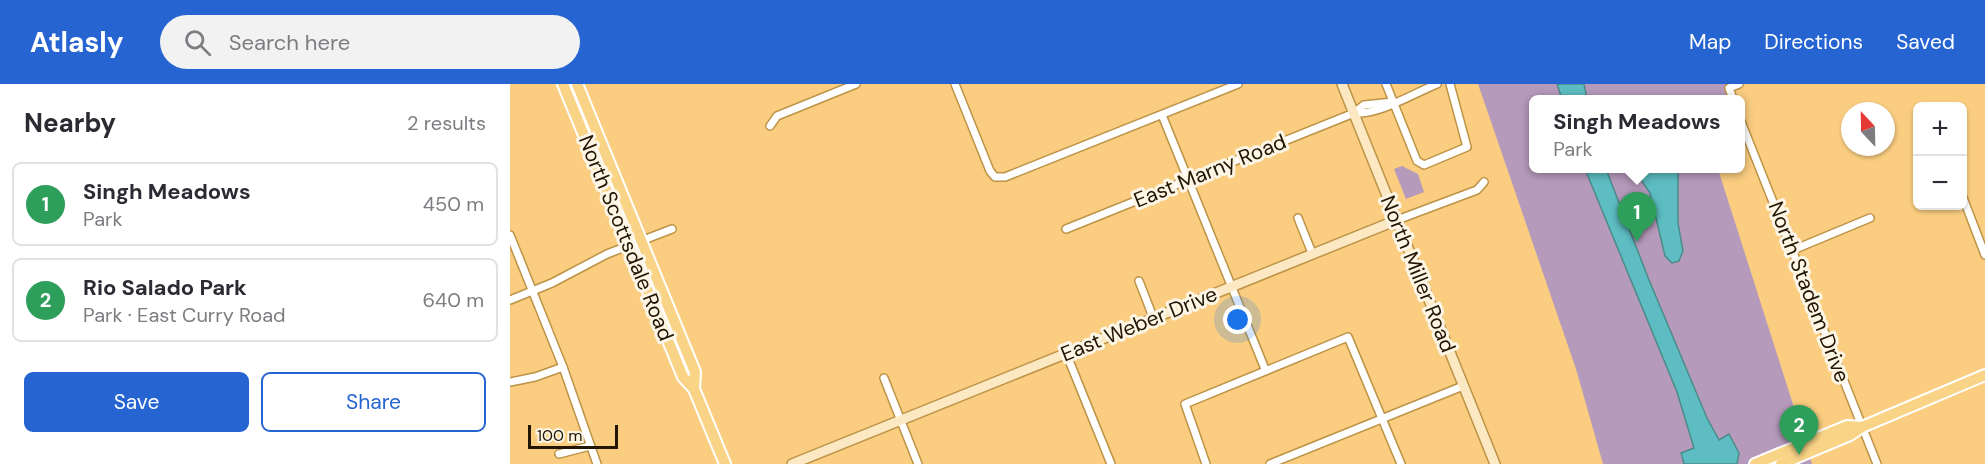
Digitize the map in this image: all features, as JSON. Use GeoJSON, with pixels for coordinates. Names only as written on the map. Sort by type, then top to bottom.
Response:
{"type":"FeatureCollection","features":[{"type":"Feature","properties":{"kind":"main road","name":"North Scottsdale Road"},"geometry":{"type":"LineString","coordinates":[[563,84],[683,377],[694,388],[725,464]]}},
{"type":"Feature","properties":{"kind":"main road","name":"North Scottsdale Road"},"geometry":{"type":"LineString","coordinates":[[577,84],[695,372],[694,388]]}},
{"type":"Feature","properties":{"kind":"main road"},"geometry":{"type":"LineString","coordinates":[[1781,464],[1850,435],[1862,426],[1985,375]]}},
{"type":"Feature","properties":{"kind":"main road"},"geometry":{"type":"LineString","coordinates":[[1755,464],[1847,426],[1862,426]]}},
{"type":"Feature","properties":{"kind":"street"},"geometry":{"type":"LineString","coordinates":[[770,126],[777,116],[856,84]]}},
{"type":"Feature","properties":{"kind":"street"},"geometry":{"type":"LineString","coordinates":[[955,84],[990,171],[995,177],[1005,177],[1238,84]]}},
{"type":"Feature","properties":{"kind":"street","name":"North Miller Road"},"geometry":{"type":"LineString","coordinates":[[1342,84],[1495,464]]}},
{"type":"Feature","properties":{"kind":"street"},"geometry":{"type":"LineString","coordinates":[[1386,84],[1420,165],[1467,147],[1450,84]]}},
{"type":"Feature","properties":{"kind":"street","name":"East Marny Road"},"geometry":{"type":"LineString","coordinates":[[1066,229],[1354,112],[1364,105],[1377,107],[1437,84]]}},
{"type":"Feature","properties":{"kind":"street"},"geometry":{"type":"LineString","coordinates":[[1731,95],[1729,88],[1739,84]]}},
{"type":"Feature","properties":{"kind":"street"},"geometry":{"type":"LineString","coordinates":[[1162,115],[1265,369]]}},
{"type":"Feature","properties":{"kind":"street","name":"North Stadem Drive"},"geometry":{"type":"LineString","coordinates":[[1745,131],[1877,464]]}},
{"type":"Feature","properties":{"kind":"street","name":"East Weber Drive"},"geometry":{"type":"LineString","coordinates":[[792,464],[1312,253],[1477,190],[1484,182]]}},
{"type":"Feature","properties":{"kind":"street"},"geometry":{"type":"LineString","coordinates":[[1967,208],[1985,255]]}},
{"type":"Feature","properties":{"kind":"street"},"geometry":{"type":"LineString","coordinates":[[1298,218],[1312,253]]}},
{"type":"Feature","properties":{"kind":"street"},"geometry":{"type":"LineString","coordinates":[[1793,250],[1870,218]]}},
{"type":"Feature","properties":{"kind":"street"},"geometry":{"type":"LineString","coordinates":[[510,300],[629,245],[672,229]]}},
{"type":"Feature","properties":{"kind":"street"},"geometry":{"type":"LineString","coordinates":[[510,235],[563,367],[597,464]]}},
{"type":"Feature","properties":{"kind":"street"},"geometry":{"type":"LineString","coordinates":[[1139,281],[1153,317]]}},
{"type":"Feature","properties":{"kind":"street"},"geometry":{"type":"LineString","coordinates":[[1206,464],[1186,413],[1185,404],[1265,369],[1348,337],[1401,464]]}},
{"type":"Feature","properties":{"kind":"street"},"geometry":{"type":"LineString","coordinates":[[1066,353],[1112,464]]}},
{"type":"Feature","properties":{"kind":"street"},"geometry":{"type":"LineString","coordinates":[[510,382],[535,377],[563,367]]}},
{"type":"Feature","properties":{"kind":"street"},"geometry":{"type":"LineString","coordinates":[[884,378],[918,464]]}},
{"type":"Feature","properties":{"kind":"street"},"geometry":{"type":"LineString","coordinates":[[1270,464],[1463,386]]}},
{"type":"Feature","properties":{"kind":"street"},"geometry":{"type":"LineString","coordinates":[[559,454],[590,446]]}},
{"type":"Feature","properties":{"kind":"shaded area"},"geometry":{"type":"Polygon","coordinates":[[[1478,84],[1727,84],[1730,94],[1728,95],[1529,95],[1529,173],[1719,173],[1812,464],[1603,464],[1576,369],[1478,84]]]}},
{"type":"Feature","properties":{"kind":"shaded area"},"geometry":{"type":"Polygon","coordinates":[[[1402,166],[1418,174],[1424,192],[1406,199],[1394,169],[1402,166]]]}},
{"type":"Feature","properties":{"kind":"water"},"geometry":{"type":"Polygon","coordinates":[[[1557,84],[1584,84],[1586,95],[1561,95],[1557,84]]]}},
{"type":"Feature","properties":{"kind":"water"},"geometry":{"type":"Polygon","coordinates":[[[1587,173],[1608,173],[1649,280],[1707,418],[1719,440],[1729,434],[1739,453],[1737,464],[1684,464],[1681,453],[1694,448],[1677,392],[1587,173]]]}},
{"type":"Feature","properties":{"kind":"water"},"geometry":{"type":"Polygon","coordinates":[[[1678,173],[1678,223],[1683,251],[1679,261],[1672,263],[1665,256],[1650,193],[1637,174],[1678,173]]]}},
{"type":"Feature","properties":{"kind":"place","name":"Singh Meadows"},"geometry":{"type":"Point","coordinates":[1637,242]}},
{"type":"Feature","properties":{"kind":"place","name":"Rio Salado Park"},"geometry":{"type":"Point","coordinates":[1799,455]}}]}
